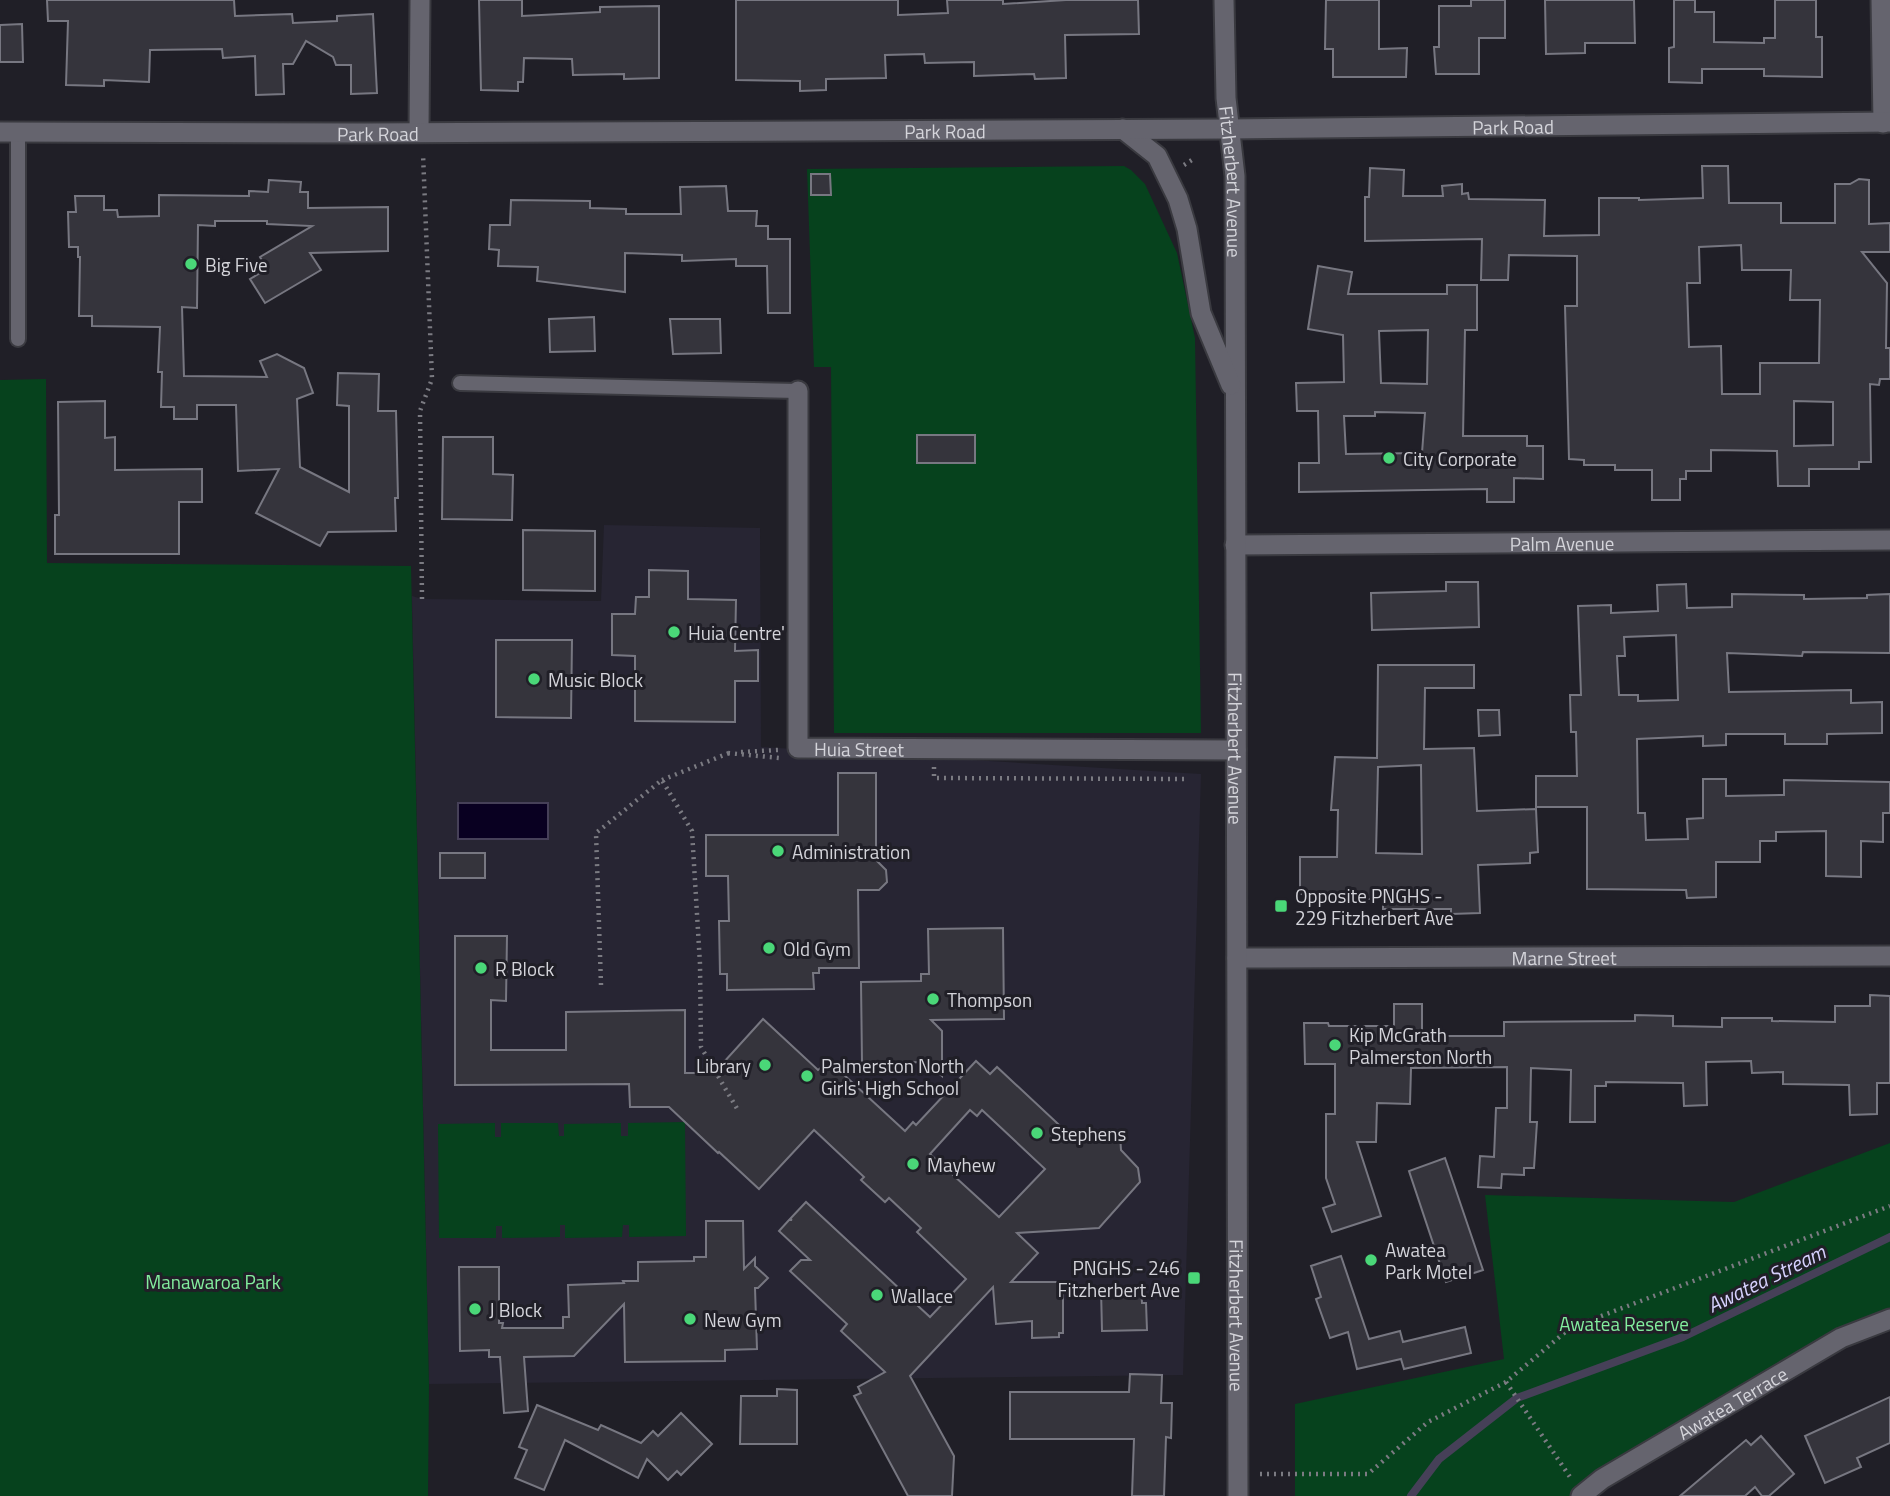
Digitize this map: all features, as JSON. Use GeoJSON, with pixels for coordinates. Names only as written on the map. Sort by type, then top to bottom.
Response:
{"type":"FeatureCollection","features":[{"type":"Feature","properties":{"kind":"street"},"geometry":{"type":"LineString","coordinates":[[419,132],[420,0]]}},
{"type":"Feature","properties":{"kind":"street","name":"Fitzherbert Avenue"},"geometry":{"type":"LineString","coordinates":[[1224,0],[1225,81],[1235,176],[1238,1496]]}},
{"type":"Feature","properties":{"kind":"street"},"geometry":{"type":"LineString","coordinates":[[1881,0],[1887,122]]}},
{"type":"Feature","properties":{"kind":"street","name":"Park Road"},"geometry":{"type":"LineString","coordinates":[[9,132],[1228,129],[1887,122]]}},
{"type":"Feature","properties":{"kind":"street"},"geometry":{"type":"LineString","coordinates":[[1123,129],[1157,156],[1178,199],[1187,229],[1201,313],[1235,395]]}},
{"type":"Feature","properties":{"kind":"street","name":"Huia Street"},"geometry":{"type":"LineString","coordinates":[[797,391],[798,748],[1236,750]]}},
{"type":"Feature","properties":{"kind":"street","name":"Palm Avenue"},"geometry":{"type":"LineString","coordinates":[[1235,545],[1890,540]]}},
{"type":"Feature","properties":{"kind":"street","name":"Marne Street"},"geometry":{"type":"LineString","coordinates":[[1237,958],[1890,956]]}},
{"type":"Feature","properties":{"kind":"street","name":"Awatea Terrace"},"geometry":{"type":"LineString","coordinates":[[1582,1495],[1601,1479],[1841,1338],[1890,1319]]}},
{"type":"Feature","properties":{"kind":"lane"},"geometry":{"type":"LineString","coordinates":[[9,132],[18,339]]}},
{"type":"Feature","properties":{"kind":"lane"},"geometry":{"type":"LineString","coordinates":[[460,383],[797,391]]}},
{"type":"Feature","properties":{"kind":"path"},"geometry":{"type":"LineString","coordinates":[[419,132],[424,160],[432,379],[421,411],[422,598]]}},
{"type":"Feature","properties":{"kind":"path"},"geometry":{"type":"LineString","coordinates":[[601,985],[596,833],[662,780],[728,753],[798,748]]}},
{"type":"Feature","properties":{"kind":"path"},"geometry":{"type":"LineString","coordinates":[[728,753],[777,758]]}},
{"type":"Feature","properties":{"kind":"path"},"geometry":{"type":"LineString","coordinates":[[662,780],[692,831],[700,964],[701,1047],[739,1112]]}},
{"type":"Feature","properties":{"kind":"path"},"geometry":{"type":"LineString","coordinates":[[1238,1475],[1368,1475],[1428,1422],[1506,1382],[1570,1328],[1890,1206]]}},
{"type":"Feature","properties":{"kind":"path"},"geometry":{"type":"LineString","coordinates":[[1506,1382],[1582,1495]]}},
{"type":"Feature","properties":{"kind":"shaded area","name":"Palmerston North Girls' High School"},"geometry":{"type":"Polygon","coordinates":[[[604,525],[760,528],[761,747],[1201,774],[1183,1375],[429,1384],[412,596],[422,599],[601,601],[604,525]]]}},
{"type":"Feature","properties":{"kind":"shaded area"},"geometry":{"type":"Polygon","coordinates":[[[458,803],[548,803],[548,839],[458,839],[458,803]]]}},
{"type":"Feature","properties":{"kind":"green space"},"geometry":{"type":"Polygon","coordinates":[[[1124,166],[1145,184],[1177,253],[1195,338],[1201,733],[834,733],[831,367],[814,367],[807,169],[1124,166]]]}},
{"type":"Feature","properties":{"kind":"green space","name":"Manawaroa Park"},"geometry":{"type":"Polygon","coordinates":[[[46,379],[47,563],[411,566],[429,1384],[428,1496],[0,1496],[0,380],[46,379]]]}},
{"type":"Feature","properties":{"kind":"green space"},"geometry":{"type":"Polygon","coordinates":[[[685,1122],[686,1236],[629,1237],[629,1225],[623,1225],[622,1237],[565,1238],[565,1225],[560,1225],[560,1237],[502,1238],[502,1226],[496,1226],[496,1238],[439,1238],[438,1124],[495,1123],[495,1137],[501,1137],[501,1123],[558,1123],[559,1136],[564,1136],[564,1124],[621,1123],[621,1136],[628,1136],[628,1123],[685,1122]]]}},
{"type":"Feature","properties":{"kind":"green space","name":"Awatea Reserve"},"geometry":{"type":"Polygon","coordinates":[[[1890,1143],[1890,1319],[1581,1496],[1295,1496],[1295,1404],[1504,1359],[1485,1195],[1734,1202],[1890,1143]]]}},
{"type":"Feature","properties":{"kind":"building"},"geometry":{"type":"Polygon","coordinates":[[[47,0],[234,0],[235,16],[292,14],[293,23],[337,21],[337,16],[373,14],[377,93],[351,94],[351,65],[336,65],[333,57],[306,41],[293,64],[283,64],[284,94],[256,95],[255,56],[223,58],[222,49],[150,50],[149,82],[104,80],[104,86],[66,85],[68,21],[48,21],[47,0]]]}},
{"type":"Feature","properties":{"kind":"building"},"geometry":{"type":"Polygon","coordinates":[[[479,0],[522,0],[522,16],[600,12],[600,7],[659,6],[659,78],[624,79],[624,74],[573,75],[572,59],[524,58],[523,82],[518,82],[518,91],[481,90],[479,0]]]}},
{"type":"Feature","properties":{"kind":"building"},"geometry":{"type":"Polygon","coordinates":[[[736,0],[898,0],[898,15],[948,13],[947,0],[1003,0],[1003,4],[1066,0],[1138,0],[1139,34],[1065,35],[1066,78],[1035,79],[1034,74],[974,76],[974,62],[925,63],[924,54],[885,55],[886,78],[826,79],[826,90],[800,91],[800,81],[736,80],[736,0]]]}},
{"type":"Feature","properties":{"kind":"building"},"geometry":{"type":"Polygon","coordinates":[[[1326,0],[1379,0],[1379,49],[1407,48],[1406,77],[1333,77],[1333,49],[1325,49],[1326,0]]]}},
{"type":"Feature","properties":{"kind":"building"},"geometry":{"type":"Polygon","coordinates":[[[1471,0],[1505,0],[1505,38],[1479,38],[1479,74],[1436,74],[1434,47],[1439,47],[1439,6],[1471,6],[1471,0]]]}},
{"type":"Feature","properties":{"kind":"building"},"geometry":{"type":"Polygon","coordinates":[[[1545,0],[1634,0],[1635,43],[1585,43],[1585,53],[1546,54],[1545,0]]]}},
{"type":"Feature","properties":{"kind":"building"},"geometry":{"type":"Polygon","coordinates":[[[1674,0],[1695,0],[1695,12],[1714,12],[1714,42],[1764,43],[1764,38],[1775,38],[1775,0],[1816,0],[1816,37],[1822,37],[1822,77],[1764,76],[1764,69],[1702,69],[1702,83],[1669,82],[1669,48],[1674,47],[1674,0]]]}},
{"type":"Feature","properties":{"kind":"building"},"geometry":{"type":"Polygon","coordinates":[[[22,24],[23,62],[0,62],[0,25],[22,24]]]}},
{"type":"Feature","properties":{"kind":"building"},"geometry":{"type":"Polygon","coordinates":[[[1702,166],[1728,166],[1729,203],[1781,203],[1781,223],[1835,223],[1835,184],[1850,184],[1859,179],[1869,180],[1869,224],[1890,223],[1890,252],[1862,252],[1887,283],[1886,348],[1890,348],[1890,379],[1880,379],[1879,385],[1870,384],[1871,462],[1859,462],[1859,469],[1809,469],[1809,486],[1778,486],[1777,451],[1711,450],[1711,471],[1686,471],[1686,479],[1680,479],[1680,500],[1652,500],[1652,470],[1615,470],[1615,465],[1584,465],[1584,460],[1569,459],[1565,306],[1577,306],[1577,256],[1509,255],[1508,280],[1481,280],[1482,239],[1365,241],[1365,197],[1369,197],[1370,168],[1404,170],[1403,196],[1443,196],[1442,186],[1462,184],[1462,194],[1468,193],[1469,199],[1545,200],[1544,236],[1599,235],[1599,198],[1703,198],[1702,166]],[[1741,245],[1699,247],[1700,283],[1687,283],[1689,347],[1721,346],[1722,394],[1760,394],[1760,363],[1819,363],[1820,300],[1790,300],[1791,270],[1742,270],[1741,245]],[[1794,401],[1794,446],[1833,445],[1833,402],[1794,401]]]}},
{"type":"Feature","properties":{"kind":"building"},"geometry":{"type":"Polygon","coordinates":[[[811,174],[830,174],[831,195],[811,195],[811,174]]]}},
{"type":"Feature","properties":{"kind":"building"},"geometry":{"type":"Polygon","coordinates":[[[269,180],[301,182],[300,192],[308,192],[308,208],[388,207],[388,251],[310,253],[321,270],[265,303],[250,279],[267,269],[260,257],[312,226],[267,224],[267,221],[215,221],[215,226],[198,225],[197,308],[182,307],[184,376],[267,377],[260,361],[277,354],[304,368],[313,393],[297,399],[300,467],[349,492],[349,406],[337,405],[338,373],[379,374],[378,411],[396,411],[396,531],[328,532],[320,546],[256,513],[279,469],[238,471],[236,405],[197,405],[197,419],[174,419],[174,407],[161,407],[162,372],[158,372],[160,327],[92,326],[92,316],[79,316],[80,257],[78,247],[69,247],[68,212],[76,212],[75,196],[104,196],[104,210],[117,210],[118,217],[159,216],[159,195],[249,196],[249,191],[268,192],[269,180]]]}},
{"type":"Feature","properties":{"kind":"building"},"geometry":{"type":"Polygon","coordinates":[[[726,186],[728,211],[757,211],[756,226],[768,226],[768,239],[790,239],[790,313],[768,313],[767,266],[736,266],[736,259],[682,261],[682,255],[625,253],[625,292],[537,281],[538,267],[498,266],[499,250],[489,249],[490,225],[510,225],[511,200],[590,201],[590,208],[626,209],[626,214],[681,214],[680,187],[726,186]]]}},
{"type":"Feature","properties":{"kind":"building"},"geometry":{"type":"Polygon","coordinates":[[[1318,266],[1352,272],[1348,294],[1447,294],[1447,285],[1477,285],[1477,330],[1465,330],[1463,436],[1527,436],[1527,446],[1543,446],[1543,479],[1514,478],[1514,502],[1487,502],[1487,489],[1299,492],[1299,463],[1319,463],[1318,411],[1297,411],[1296,383],[1344,382],[1343,335],[1308,329],[1318,266]],[[1428,330],[1379,331],[1381,383],[1427,384],[1428,330]],[[1375,412],[1375,416],[1344,416],[1346,454],[1422,453],[1425,413],[1375,412]]]}},
{"type":"Feature","properties":{"kind":"building"},"geometry":{"type":"Polygon","coordinates":[[[594,317],[595,351],[550,352],[549,319],[594,317]]]}},
{"type":"Feature","properties":{"kind":"building"},"geometry":{"type":"Polygon","coordinates":[[[670,319],[720,319],[721,353],[673,354],[670,319]]]}},
{"type":"Feature","properties":{"kind":"building"},"geometry":{"type":"Polygon","coordinates":[[[105,401],[105,438],[115,437],[115,470],[202,469],[202,502],[179,502],[179,554],[55,554],[55,515],[59,515],[58,402],[105,401]]]}},
{"type":"Feature","properties":{"kind":"building"},"geometry":{"type":"Polygon","coordinates":[[[917,435],[975,435],[975,463],[917,463],[917,435]]]}},
{"type":"Feature","properties":{"kind":"building"},"geometry":{"type":"Polygon","coordinates":[[[443,437],[493,437],[493,474],[513,475],[512,520],[442,519],[443,437]]]}},
{"type":"Feature","properties":{"kind":"building"},"geometry":{"type":"Polygon","coordinates":[[[523,530],[595,531],[595,591],[523,590],[523,530]]]}},
{"type":"Feature","properties":{"kind":"building","name":"Huia Centre'"},"geometry":{"type":"Polygon","coordinates":[[[649,570],[688,571],[688,599],[736,600],[735,651],[758,650],[758,681],[735,681],[735,722],[635,721],[635,656],[612,655],[612,614],[635,614],[636,597],[649,597],[649,570]]]}},
{"type":"Feature","properties":{"kind":"building"},"geometry":{"type":"Polygon","coordinates":[[[1446,582],[1478,582],[1479,627],[1372,630],[1371,593],[1446,591],[1446,582]]]}},
{"type":"Feature","properties":{"kind":"building"},"geometry":{"type":"Polygon","coordinates":[[[1686,584],[1687,608],[1732,607],[1732,594],[1804,595],[1804,599],[1867,598],[1867,595],[1890,594],[1890,653],[1803,652],[1802,656],[1727,653],[1729,692],[1851,690],[1851,703],[1882,702],[1882,733],[1827,734],[1827,744],[1785,744],[1785,734],[1726,734],[1726,745],[1703,746],[1703,736],[1637,739],[1638,813],[1645,813],[1646,840],[1688,839],[1687,819],[1703,818],[1703,779],[1726,779],[1726,796],[1784,795],[1784,780],[1890,782],[1890,813],[1883,813],[1883,842],[1861,841],[1861,877],[1826,876],[1826,831],[1776,832],[1776,841],[1760,841],[1760,862],[1716,862],[1716,897],[1687,898],[1686,890],[1587,889],[1587,807],[1536,807],[1536,776],[1577,776],[1576,732],[1571,732],[1570,695],[1581,695],[1578,606],[1611,605],[1611,613],[1658,611],[1657,585],[1686,584]],[[1676,635],[1624,637],[1625,656],[1617,656],[1619,695],[1638,695],[1638,701],[1678,700],[1676,635]]]}},
{"type":"Feature","properties":{"kind":"building","name":"Music Block"},"geometry":{"type":"Polygon","coordinates":[[[496,640],[572,640],[571,718],[496,717],[496,640]]]}},
{"type":"Feature","properties":{"kind":"building"},"geometry":{"type":"Polygon","coordinates":[[[1378,665],[1474,665],[1474,688],[1425,688],[1424,749],[1474,748],[1477,811],[1536,809],[1538,852],[1530,853],[1530,863],[1478,865],[1480,913],[1451,914],[1451,909],[1383,909],[1383,899],[1364,899],[1364,895],[1300,894],[1300,857],[1337,857],[1338,810],[1331,810],[1335,757],[1377,758],[1378,665]],[[1421,765],[1378,767],[1376,853],[1422,854],[1421,765]]]}},
{"type":"Feature","properties":{"kind":"building"},"geometry":{"type":"Polygon","coordinates":[[[1478,710],[1499,710],[1500,735],[1479,736],[1478,710]]]}},
{"type":"Feature","properties":{"kind":"building"},"geometry":{"type":"Polygon","coordinates":[[[838,773],[876,773],[876,860],[886,870],[887,882],[879,890],[858,890],[859,968],[819,968],[819,973],[813,973],[814,989],[727,990],[727,974],[720,974],[719,921],[729,921],[728,876],[706,876],[706,835],[838,835],[838,773]]]}},
{"type":"Feature","properties":{"kind":"building"},"geometry":{"type":"Polygon","coordinates":[[[440,853],[485,853],[485,878],[440,878],[440,853]]]}},
{"type":"Feature","properties":{"kind":"building","name":"Thompson"},"geometry":{"type":"Polygon","coordinates":[[[1003,928],[1004,1019],[931,1020],[942,1031],[942,1076],[926,1062],[862,1063],[861,982],[921,981],[921,974],[929,974],[928,929],[1003,928]]]}},
{"type":"Feature","properties":{"kind":"building"},"geometry":{"type":"Polygon","coordinates":[[[455,936],[507,936],[506,1001],[491,1000],[491,1050],[566,1050],[566,1012],[685,1010],[685,1073],[714,1073],[763,1019],[818,1070],[829,1061],[905,1131],[913,1122],[916,1125],[976,1061],[990,1074],[997,1067],[1072,1137],[1120,1134],[1121,1150],[1138,1168],[1140,1182],[1099,1228],[1017,1233],[1038,1253],[1011,1282],[1063,1282],[1063,1333],[1059,1333],[1059,1337],[1032,1338],[1032,1321],[996,1324],[993,1287],[910,1376],[954,1456],[952,1496],[908,1496],[854,1396],[861,1393],[858,1387],[885,1372],[841,1331],[847,1324],[790,1271],[801,1260],[810,1260],[779,1231],[806,1202],[930,1317],[966,1279],[917,1232],[921,1228],[889,1198],[885,1202],[861,1180],[864,1177],[814,1130],[759,1189],[669,1107],[630,1107],[629,1084],[455,1085],[455,936]],[[970,1110],[930,1154],[999,1217],[1045,1169],[982,1110],[977,1116],[970,1110]]]}},
{"type":"Feature","properties":{"kind":"building"},"geometry":{"type":"Polygon","coordinates":[[[1870,995],[1890,996],[1890,1083],[1877,1083],[1877,1114],[1850,1115],[1849,1085],[1783,1084],[1783,1072],[1752,1073],[1751,1061],[1706,1062],[1707,1105],[1684,1106],[1683,1083],[1606,1082],[1606,1086],[1595,1086],[1595,1122],[1570,1122],[1571,1070],[1531,1068],[1530,1122],[1537,1122],[1534,1168],[1524,1168],[1524,1175],[1502,1174],[1501,1188],[1478,1187],[1480,1156],[1494,1157],[1496,1108],[1507,1108],[1507,1067],[1411,1068],[1410,1104],[1377,1103],[1376,1142],[1357,1142],[1381,1216],[1332,1232],[1323,1208],[1335,1204],[1326,1178],[1326,1114],[1335,1114],[1335,1064],[1305,1064],[1304,1023],[1328,1023],[1329,1026],[1394,1026],[1394,1004],[1422,1004],[1422,1036],[1504,1036],[1504,1022],[1635,1021],[1635,1015],[1673,1016],[1673,1026],[1722,1027],[1722,1018],[1835,1022],[1835,1006],[1870,1006],[1870,995]]]}},
{"type":"Feature","properties":{"kind":"building"},"geometry":{"type":"Polygon","coordinates":[[[1445,1158],[1483,1270],[1446,1282],[1409,1171],[1445,1158]]]}},
{"type":"Feature","properties":{"kind":"building"},"geometry":{"type":"Polygon","coordinates":[[[706,1221],[743,1221],[744,1269],[755,1258],[755,1266],[768,1278],[755,1288],[757,1349],[725,1350],[725,1361],[625,1362],[624,1304],[574,1356],[524,1357],[528,1411],[504,1413],[500,1357],[489,1357],[489,1350],[460,1351],[459,1267],[499,1267],[499,1323],[503,1323],[502,1328],[563,1328],[563,1317],[569,1317],[568,1285],[638,1281],[638,1262],[694,1261],[694,1257],[706,1257],[706,1221]]]}},
{"type":"Feature","properties":{"kind":"building"},"geometry":{"type":"Polygon","coordinates":[[[1341,1256],[1369,1339],[1400,1331],[1403,1342],[1465,1327],[1471,1353],[1404,1369],[1401,1359],[1357,1369],[1348,1332],[1330,1338],[1316,1299],[1321,1297],[1311,1266],[1341,1256]]]}},
{"type":"Feature","properties":{"kind":"building"},"geometry":{"type":"Polygon","coordinates":[[[1141,1288],[1142,1303],[1146,1303],[1147,1330],[1102,1331],[1101,1289],[1141,1288]]]}},
{"type":"Feature","properties":{"kind":"building"},"geometry":{"type":"Polygon","coordinates":[[[1130,1374],[1162,1375],[1161,1403],[1172,1403],[1171,1438],[1166,1437],[1164,1496],[1132,1496],[1134,1439],[1010,1439],[1010,1392],[1129,1392],[1130,1374]]]}},
{"type":"Feature","properties":{"kind":"building"},"geometry":{"type":"Polygon","coordinates":[[[777,1389],[797,1390],[797,1444],[740,1444],[741,1396],[777,1396],[777,1389]]]}},
{"type":"Feature","properties":{"kind":"building"},"geometry":{"type":"Polygon","coordinates":[[[1890,1397],[1890,1443],[1857,1458],[1861,1467],[1825,1483],[1805,1436],[1890,1397]]]}},
{"type":"Feature","properties":{"kind":"building"},"geometry":{"type":"Polygon","coordinates":[[[537,1405],[598,1430],[601,1425],[641,1443],[653,1431],[658,1436],[681,1413],[712,1444],[681,1475],[677,1471],[668,1480],[647,1459],[638,1478],[565,1440],[544,1490],[515,1478],[527,1450],[519,1447],[537,1405]]]}},
{"type":"Feature","properties":{"kind":"building"},"geometry":{"type":"Polygon","coordinates":[[[1761,1436],[1794,1474],[1769,1496],[1762,1496],[1755,1487],[1745,1496],[1680,1496],[1746,1440],[1751,1445],[1761,1436]]]}},
{"type":"Feature","properties":{"kind":"waterway","name":"Awatea Stream"},"geometry":{"type":"LineString","coordinates":[[1411,1496],[1439,1459],[1517,1398],[1683,1337],[1890,1237]]}},
{"type":"Feature","properties":{"kind":"place","name":"Big Five"},"geometry":{"type":"Point","coordinates":[191,264]}},
{"type":"Feature","properties":{"kind":"place","name":"City Corporate"},"geometry":{"type":"Point","coordinates":[1389,458]}},
{"type":"Feature","properties":{"kind":"place","name":"Huia Centre'"},"geometry":{"type":"Point","coordinates":[674,632]}},
{"type":"Feature","properties":{"kind":"place","name":"Music Block"},"geometry":{"type":"Point","coordinates":[534,679]}},
{"type":"Feature","properties":{"kind":"place","name":"Administration"},"geometry":{"type":"Point","coordinates":[778,851]}},
{"type":"Feature","properties":{"kind":"place","name":"Opposite PNGHS - 229 Fitzherbert Ave"},"geometry":{"type":"Point","coordinates":[1281,906]}},
{"type":"Feature","properties":{"kind":"place","name":"Old Gym"},"geometry":{"type":"Point","coordinates":[769,948]}},
{"type":"Feature","properties":{"kind":"place","name":"R Block"},"geometry":{"type":"Point","coordinates":[481,968]}},
{"type":"Feature","properties":{"kind":"place","name":"Thompson"},"geometry":{"type":"Point","coordinates":[933,999]}},
{"type":"Feature","properties":{"kind":"place","name":"Kip McGrath Palmerston North"},"geometry":{"type":"Point","coordinates":[1335,1045]}},
{"type":"Feature","properties":{"kind":"place","name":"Library"},"geometry":{"type":"Point","coordinates":[765,1065]}},
{"type":"Feature","properties":{"kind":"place","name":"Palmerston North Girls' High School"},"geometry":{"type":"Point","coordinates":[807,1076]}},
{"type":"Feature","properties":{"kind":"place","name":"Stephens"},"geometry":{"type":"Point","coordinates":[1037,1133]}},
{"type":"Feature","properties":{"kind":"place","name":"Mayhew"},"geometry":{"type":"Point","coordinates":[913,1164]}},
{"type":"Feature","properties":{"kind":"place","name":"Awatea Park Motel"},"geometry":{"type":"Point","coordinates":[1371,1260]}},
{"type":"Feature","properties":{"kind":"place","name":"PNGHS - 246 Fitzherbert Ave"},"geometry":{"type":"Point","coordinates":[1194,1278]}},
{"type":"Feature","properties":{"kind":"place","name":"Wallace"},"geometry":{"type":"Point","coordinates":[877,1295]}},
{"type":"Feature","properties":{"kind":"place","name":"J Block"},"geometry":{"type":"Point","coordinates":[475,1309]}},
{"type":"Feature","properties":{"kind":"place","name":"New Gym"},"geometry":{"type":"Point","coordinates":[690,1319]}}]}
